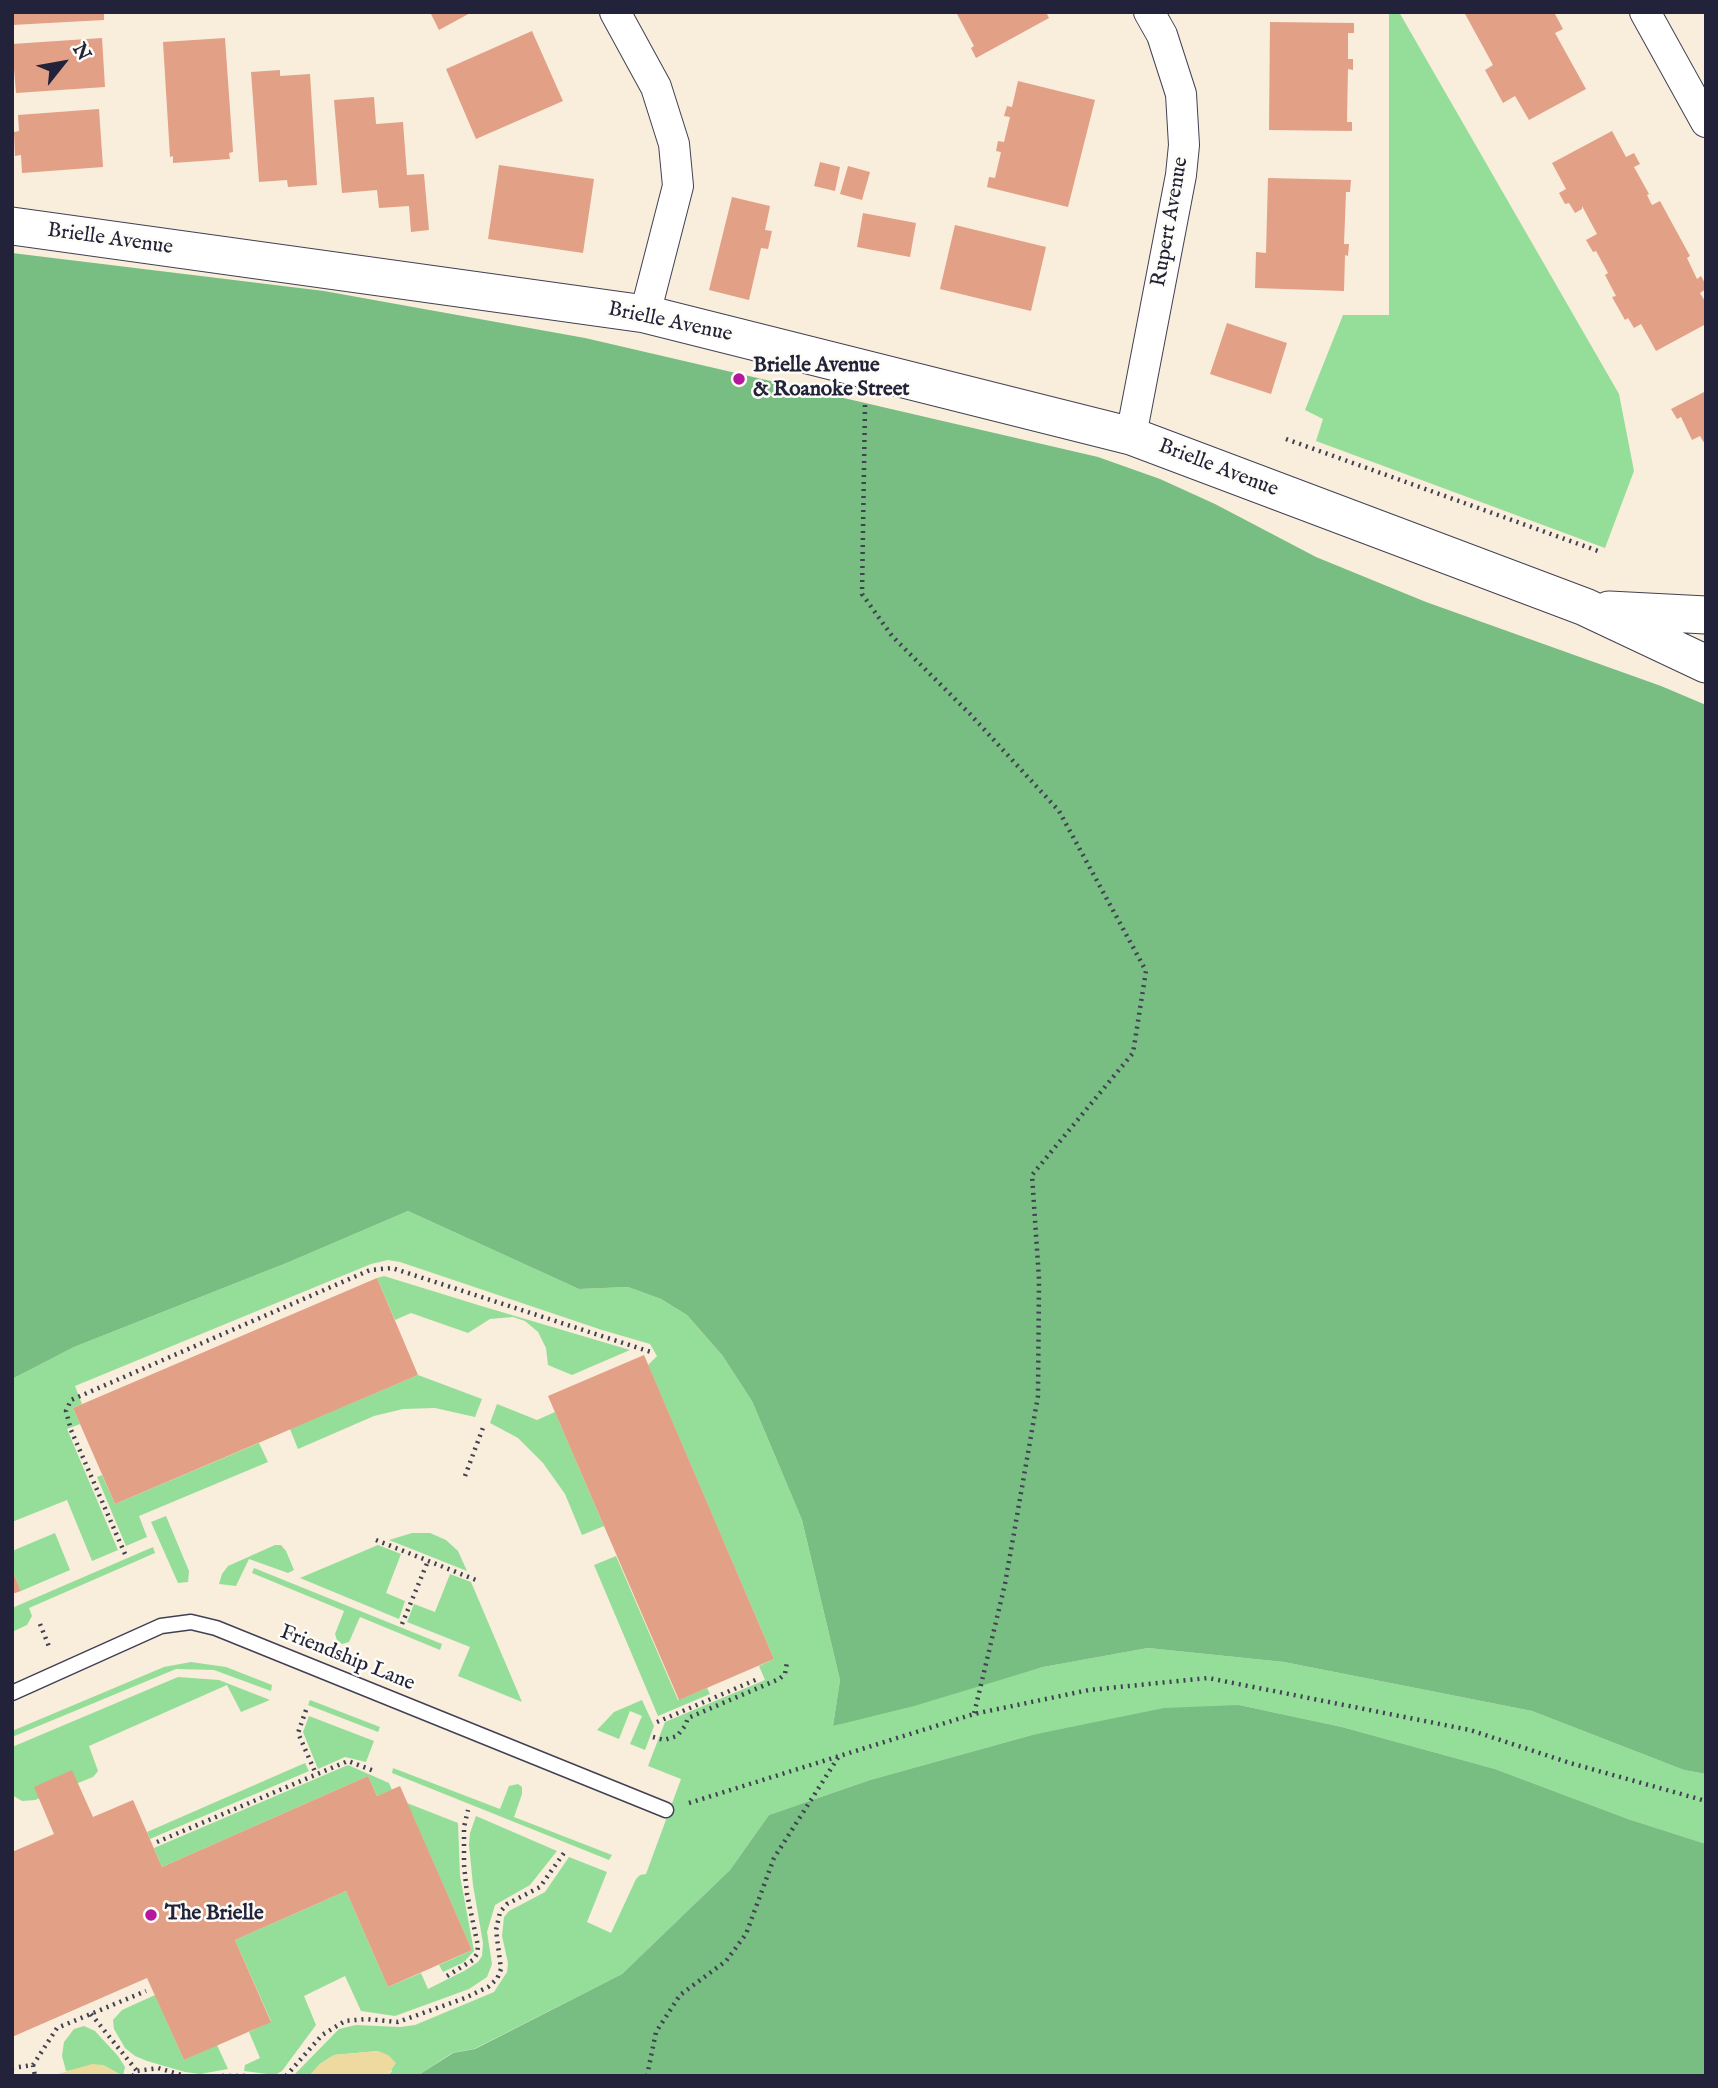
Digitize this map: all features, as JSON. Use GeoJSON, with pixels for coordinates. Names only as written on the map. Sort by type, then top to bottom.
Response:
{"type":"FeatureCollection","features":[{"type":"Feature","properties":{"kind":"street"},"geometry":{"type":"LineString","coordinates":[[615,12],[656,87],[674,144],[678,186],[645,314]]}},
{"type":"Feature","properties":{"kind":"street","name":"Rupert Avenue"},"geometry":{"type":"LineString","coordinates":[[1131,436],[1181,175],[1184,145],[1181,93],[1162,35],[1149,12]]}},
{"type":"Feature","properties":{"kind":"street"},"geometry":{"type":"LineString","coordinates":[[1645,12],[1706,122]]}},
{"type":"Feature","properties":{"kind":"street","name":"Brielle Avenue"},"geometry":{"type":"LineString","coordinates":[[12,226],[645,314],[1131,436],[1585,607],[1706,664]]}},
{"type":"Feature","properties":{"kind":"street","name":"Brielle Avenue"},"geometry":{"type":"LineString","coordinates":[[1585,607],[1623,612],[1706,615]]}},
{"type":"Feature","properties":{"kind":"lane","name":"Friendship Lane"},"geometry":{"type":"LineString","coordinates":[[12,1693],[161,1626],[191,1622],[239,1637],[666,1810]]}},
{"type":"Feature","properties":{"kind":"path"},"geometry":{"type":"LineString","coordinates":[[865,399],[862,594],[892,636],[970,714],[1059,811],[1146,971],[1133,1053],[1032,1175],[1039,1279],[1038,1396],[1005,1584],[974,1714]]}},
{"type":"Feature","properties":{"kind":"path"},"geometry":{"type":"LineString","coordinates":[[1286,439],[1601,552]]}},
{"type":"Feature","properties":{"kind":"path"},"geometry":{"type":"LineString","coordinates":[[125,1554],[71,1430],[66,1411],[71,1399],[370,1270],[402,1270],[651,1352]]}},
{"type":"Feature","properties":{"kind":"path"},"geometry":{"type":"LineString","coordinates":[[465,1476],[484,1425]]}},
{"type":"Feature","properties":{"kind":"path"},"geometry":{"type":"LineString","coordinates":[[376,1540],[476,1580]]}},
{"type":"Feature","properties":{"kind":"path"},"geometry":{"type":"LineString","coordinates":[[401,1625],[428,1561]]}},
{"type":"Feature","properties":{"kind":"path"},"geometry":{"type":"LineString","coordinates":[[653,1737],[664,1740],[677,1736],[688,1718],[779,1679],[785,1674],[787,1662]]}},
{"type":"Feature","properties":{"kind":"path"},"geometry":{"type":"LineString","coordinates":[[657,1722],[760,1678]]}},
{"type":"Feature","properties":{"kind":"path"},"geometry":{"type":"LineString","coordinates":[[666,1810],[974,1714],[1089,1690],[1208,1678],[1470,1730],[1570,1763],[1706,1801]]}},
{"type":"Feature","properties":{"kind":"path"},"geometry":{"type":"LineString","coordinates":[[306,1710],[298,1733],[316,1774]]}},
{"type":"Feature","properties":{"kind":"path"},"geometry":{"type":"LineString","coordinates":[[648,2076],[656,2032],[680,1995],[726,1961],[746,1934],[774,1858],[839,1755]]}},
{"type":"Feature","properties":{"kind":"path"},"geometry":{"type":"LineString","coordinates":[[157,1842],[348,1760],[374,1770]]}},
{"type":"Feature","properties":{"kind":"path"},"geometry":{"type":"LineString","coordinates":[[447,1976],[473,1961],[477,1954],[478,1946],[464,1865],[464,1827],[468,1810]]}},
{"type":"Feature","properties":{"kind":"path"},"geometry":{"type":"LineString","coordinates":[[286,2076],[323,2035],[345,2021],[366,2019],[398,2022],[488,1987],[497,1979],[502,1969],[496,1930],[500,1912],[507,1904],[540,1887],[566,1850]]}},
{"type":"Feature","properties":{"kind":"path"},"geometry":{"type":"LineString","coordinates":[[35,2076],[33,2065],[57,2028],[146,1991]]}},
{"type":"Feature","properties":{"kind":"path"},"geometry":{"type":"LineString","coordinates":[[91,2014],[135,2073],[158,2068],[184,2076]]}},
{"type":"Feature","properties":{"kind":"path"},"geometry":{"type":"LineString","coordinates":[[12,2068],[33,2065]]}},
{"type":"Feature","properties":{"kind":"path"},"geometry":{"type":"LineString","coordinates":[[222,2076],[248,2076]]}},
{"type":"Feature","properties":{"kind":"green space"},"geometry":{"type":"Polygon","coordinates":[[[1389,12],[1399,12],[1619,394],[1634,471],[1605,548],[1316,441],[1323,419],[1305,410],[1343,315],[1389,315],[1389,12]]]}},
{"type":"Feature","properties":{"kind":"green space"},"geometry":{"type":"Polygon","coordinates":[[[12,253],[324,291],[585,338],[1098,457],[1160,479],[1215,504],[1316,557],[1426,602],[1661,686],[1706,705],[1706,1774],[1684,1770],[1532,1711],[1284,1662],[1148,1648],[1043,1667],[914,1706],[833,1726],[840,1680],[802,1520],[752,1401],[722,1355],[687,1315],[661,1299],[628,1287],[579,1289],[408,1211],[289,1262],[74,1347],[12,1379],[12,253]]]}},
{"type":"Feature","properties":{"kind":"green space"},"geometry":{"type":"Polygon","coordinates":[[[408,1211],[579,1289],[628,1287],[661,1299],[687,1315],[722,1355],[752,1401],[802,1520],[840,1680],[833,1726],[1043,1667],[1148,1648],[1284,1662],[1532,1711],[1684,1770],[1706,1774],[1706,1844],[1628,1819],[1495,1769],[1342,1727],[1239,1705],[1032,1735],[870,1780],[769,1815],[730,1870],[622,1974],[474,2049],[452,2053],[417,2076],[387,2076],[392,2071],[378,2051],[334,2055],[320,2064],[309,2076],[293,2076],[339,2029],[356,2025],[415,2025],[494,1992],[507,1972],[508,1963],[502,1936],[504,1917],[509,1911],[545,1892],[569,1857],[607,1872],[587,1922],[611,1933],[636,1879],[646,1874],[681,1779],[648,1766],[665,1722],[765,1680],[759,1666],[774,1659],[648,1365],[657,1356],[650,1344],[400,1262],[388,1260],[371,1264],[75,1386],[82,1404],[73,1408],[80,1424],[67,1429],[118,1550],[92,1561],[67,1500],[12,1522],[12,1379],[74,1347],[289,1262],[408,1211]]]}},
{"type":"Feature","properties":{"kind":"green space"},"geometry":{"type":"Polygon","coordinates":[[[384,1276],[630,1350],[572,1375],[548,1365],[546,1348],[538,1332],[525,1321],[513,1317],[490,1319],[468,1333],[411,1313],[395,1320],[377,1278],[384,1276]]]}},
{"type":"Feature","properties":{"kind":"green space"},"geometry":{"type":"Polygon","coordinates":[[[418,1375],[482,1399],[475,1417],[435,1408],[403,1409],[374,1416],[298,1449],[290,1429],[418,1375]]]}},
{"type":"Feature","properties":{"kind":"green space"},"geometry":{"type":"Polygon","coordinates":[[[497,1404],[537,1420],[555,1412],[604,1526],[582,1535],[565,1494],[543,1463],[518,1438],[490,1423],[497,1404]]]}},
{"type":"Feature","properties":{"kind":"green space"},"geometry":{"type":"Polygon","coordinates":[[[259,1443],[268,1462],[139,1516],[147,1537],[126,1546],[97,1477],[102,1475],[115,1504],[259,1443]]]}},
{"type":"Feature","properties":{"kind":"green space"},"geometry":{"type":"Polygon","coordinates":[[[166,1516],[189,1571],[188,1582],[178,1583],[151,1522],[166,1516]]]}},
{"type":"Feature","properties":{"kind":"green space"},"geometry":{"type":"Polygon","coordinates":[[[55,1533],[70,1570],[21,1591],[12,1570],[12,1551],[55,1533]]]}},
{"type":"Feature","properties":{"kind":"green space"},"geometry":{"type":"Polygon","coordinates":[[[412,1533],[430,1533],[446,1540],[458,1551],[467,1571],[389,1540],[412,1533]]]}},
{"type":"Feature","properties":{"kind":"green space"},"geometry":{"type":"Polygon","coordinates":[[[275,1545],[281,1545],[286,1551],[294,1570],[288,1573],[249,1559],[236,1586],[219,1584],[228,1566],[275,1545]]]}},
{"type":"Feature","properties":{"kind":"green space"},"geometry":{"type":"Polygon","coordinates":[[[378,1545],[401,1554],[386,1593],[405,1601],[399,1619],[300,1578],[378,1545]]]}},
{"type":"Feature","properties":{"kind":"green space"},"geometry":{"type":"Polygon","coordinates":[[[153,1547],[155,1553],[29,1608],[32,1616],[27,1625],[12,1632],[12,1608],[153,1547]]]}},
{"type":"Feature","properties":{"kind":"green space"},"geometry":{"type":"Polygon","coordinates":[[[616,1556],[678,1700],[707,1688],[710,1694],[658,1716],[594,1565],[616,1556]]]}},
{"type":"Feature","properties":{"kind":"green space"},"geometry":{"type":"Polygon","coordinates":[[[254,1568],[442,1644],[440,1650],[360,1617],[349,1642],[342,1644],[335,1634],[344,1611],[252,1573],[254,1568]]]}},
{"type":"Feature","properties":{"kind":"green space"},"geometry":{"type":"Polygon","coordinates":[[[450,1574],[471,1582],[522,1702],[458,1676],[470,1647],[407,1622],[414,1604],[435,1612],[450,1574]]]}},
{"type":"Feature","properties":{"kind":"green space"},"geometry":{"type":"Polygon","coordinates":[[[191,1662],[226,1667],[272,1685],[271,1691],[214,1670],[176,1669],[12,1737],[12,1731],[164,1667],[191,1662]]]}},
{"type":"Feature","properties":{"kind":"green space"},"geometry":{"type":"Polygon","coordinates":[[[178,1677],[219,1680],[270,1700],[241,1712],[227,1685],[89,1746],[98,1771],[93,1777],[35,1800],[22,1801],[12,1795],[12,1747],[178,1677]]]}},
{"type":"Feature","properties":{"kind":"green space"},"geometry":{"type":"Polygon","coordinates":[[[310,1700],[380,1727],[378,1732],[308,1705],[310,1700]]]}},
{"type":"Feature","properties":{"kind":"green space"},"geometry":{"type":"Polygon","coordinates":[[[642,1700],[654,1726],[645,1750],[630,1744],[642,1716],[630,1711],[619,1739],[597,1730],[614,1712],[642,1700]]]}},
{"type":"Feature","properties":{"kind":"green space"},"geometry":{"type":"Polygon","coordinates":[[[1239,1705],[1342,1727],[1495,1769],[1628,1819],[1706,1844],[1706,2076],[417,2076],[453,2053],[475,2049],[622,1974],[730,1870],[769,1815],[870,1780],[1032,1735],[1164,1708],[1239,1705]]]}},
{"type":"Feature","properties":{"kind":"green space"},"geometry":{"type":"Polygon","coordinates":[[[309,1716],[374,1741],[366,1762],[345,1757],[318,1769],[303,1732],[309,1716]]]}},
{"type":"Feature","properties":{"kind":"green space"},"geometry":{"type":"Polygon","coordinates":[[[305,1763],[309,1771],[150,1839],[147,1832],[305,1763]]]}},
{"type":"Feature","properties":{"kind":"green space"},"geometry":{"type":"Polygon","coordinates":[[[348,1765],[389,1783],[392,1790],[377,1796],[368,1776],[162,1867],[154,1848],[348,1765]]]}},
{"type":"Feature","properties":{"kind":"green space"},"geometry":{"type":"Polygon","coordinates":[[[393,1768],[500,1809],[509,1786],[518,1784],[522,1787],[522,1794],[514,1817],[612,1855],[609,1860],[392,1773],[393,1768]]]}},
{"type":"Feature","properties":{"kind":"green space"},"geometry":{"type":"Polygon","coordinates":[[[407,1803],[458,1823],[460,1876],[474,1951],[464,1962],[443,1972],[439,1965],[472,1950],[407,1803]]]}},
{"type":"Feature","properties":{"kind":"green space"},"geometry":{"type":"Polygon","coordinates":[[[476,1816],[557,1851],[530,1885],[495,1905],[487,1932],[492,1964],[487,1977],[469,1989],[395,2016],[361,2011],[345,1976],[304,1996],[316,2025],[282,2071],[275,2075],[244,2071],[245,2065],[260,2058],[249,2032],[271,2021],[235,1940],[346,1891],[388,1987],[421,1973],[428,1989],[478,1962],[482,1956],[483,1943],[469,1845],[476,1816]]]}},
{"type":"Feature","properties":{"kind":"green space"},"geometry":{"type":"Polygon","coordinates":[[[155,1995],[184,2060],[217,2045],[228,2069],[200,2074],[185,2072],[147,2061],[125,2048],[114,2029],[113,2020],[122,2010],[155,1995]]]}},
{"type":"Feature","properties":{"kind":"green space"},"geometry":{"type":"Polygon","coordinates":[[[84,2026],[95,2031],[118,2056],[125,2067],[123,2076],[103,2065],[66,2071],[62,2056],[64,2042],[74,2029],[84,2026]]]}},
{"type":"Feature","properties":{"kind":"sand"},"geometry":{"type":"Polygon","coordinates":[[[378,2051],[388,2055],[396,2063],[387,2076],[309,2076],[320,2064],[334,2055],[378,2051]]]}},
{"type":"Feature","properties":{"kind":"sand"},"geometry":{"type":"Polygon","coordinates":[[[92,2064],[103,2065],[123,2076],[51,2076],[92,2064]]]}},
{"type":"Feature","properties":{"kind":"building"},"geometry":{"type":"Polygon","coordinates":[[[12,12],[104,12],[104,20],[12,25],[12,12]]]}},
{"type":"Feature","properties":{"kind":"building"},"geometry":{"type":"Polygon","coordinates":[[[430,12],[472,12],[439,30],[430,12]]]}},
{"type":"Feature","properties":{"kind":"building"},"geometry":{"type":"Polygon","coordinates":[[[956,12],[1046,12],[1049,18],[976,58],[971,48],[974,46],[956,12]]]}},
{"type":"Feature","properties":{"kind":"building"},"geometry":{"type":"Polygon","coordinates":[[[1464,12],[1554,12],[1563,29],[1555,33],[1586,89],[1529,120],[1515,96],[1503,103],[1485,70],[1493,65],[1464,12]]]}},
{"type":"Feature","properties":{"kind":"building"},"geometry":{"type":"Polygon","coordinates":[[[1270,22],[1354,23],[1354,33],[1348,33],[1348,59],[1353,59],[1353,70],[1348,69],[1347,122],[1352,122],[1352,131],[1269,130],[1270,22]]]}},
{"type":"Feature","properties":{"kind":"building"},"geometry":{"type":"Polygon","coordinates":[[[532,31],[563,101],[476,139],[446,69],[532,31]]]}},
{"type":"Feature","properties":{"kind":"building"},"geometry":{"type":"Polygon","coordinates":[[[102,38],[105,87],[16,93],[12,44],[102,38]]]}},
{"type":"Feature","properties":{"kind":"building"},"geometry":{"type":"Polygon","coordinates":[[[225,38],[233,152],[229,153],[230,159],[173,163],[173,156],[170,157],[163,42],[225,38]]]}},
{"type":"Feature","properties":{"kind":"building"},"geometry":{"type":"Polygon","coordinates":[[[280,70],[280,76],[310,74],[317,185],[288,187],[287,180],[259,182],[251,72],[280,70]]]}},
{"type":"Feature","properties":{"kind":"building"},"geometry":{"type":"Polygon","coordinates":[[[1018,81],[1095,100],[1068,207],[987,187],[989,177],[995,178],[1001,152],[996,151],[998,141],[1004,142],[1010,117],[1004,116],[1007,106],[1012,107],[1018,81]]]}},
{"type":"Feature","properties":{"kind":"building"},"geometry":{"type":"Polygon","coordinates":[[[374,97],[376,124],[403,122],[407,175],[424,174],[429,230],[411,232],[409,206],[379,208],[377,190],[342,193],[334,100],[374,97]]]}},
{"type":"Feature","properties":{"kind":"building"},"geometry":{"type":"Polygon","coordinates":[[[99,109],[103,167],[22,173],[21,155],[15,156],[14,132],[19,131],[18,115],[99,109]]]}},
{"type":"Feature","properties":{"kind":"building"},"geometry":{"type":"Polygon","coordinates":[[[1612,131],[1626,157],[1634,153],[1640,164],[1634,167],[1652,205],[1660,201],[1690,256],[1687,258],[1697,279],[1701,276],[1706,285],[1706,289],[1700,293],[1706,303],[1706,324],[1656,351],[1641,324],[1634,328],[1628,318],[1625,320],[1612,297],[1616,296],[1605,275],[1608,273],[1596,251],[1593,252],[1586,240],[1597,234],[1582,206],[1582,209],[1575,213],[1569,203],[1565,204],[1559,193],[1566,189],[1552,163],[1612,131]]]}},
{"type":"Feature","properties":{"kind":"building"},"geometry":{"type":"Polygon","coordinates":[[[820,162],[840,167],[835,191],[814,186],[820,162]]]}},
{"type":"Feature","properties":{"kind":"building"},"geometry":{"type":"Polygon","coordinates":[[[499,165],[594,179],[583,253],[488,239],[499,165]]]}},
{"type":"Feature","properties":{"kind":"building"},"geometry":{"type":"Polygon","coordinates":[[[848,166],[870,172],[862,200],[840,194],[848,166]]]}},
{"type":"Feature","properties":{"kind":"building"},"geometry":{"type":"Polygon","coordinates":[[[1268,178],[1351,180],[1350,192],[1346,192],[1344,244],[1349,244],[1348,256],[1345,255],[1344,291],[1255,288],[1256,252],[1266,253],[1268,178]]]}},
{"type":"Feature","properties":{"kind":"building"},"geometry":{"type":"Polygon","coordinates":[[[732,197],[770,206],[765,230],[772,231],[768,249],[761,248],[749,300],[709,290],[732,197]]]}},
{"type":"Feature","properties":{"kind":"building"},"geometry":{"type":"Polygon","coordinates":[[[863,213],[916,223],[910,257],[857,247],[863,213]]]}},
{"type":"Feature","properties":{"kind":"building"},"geometry":{"type":"Polygon","coordinates":[[[955,225],[1046,247],[1031,311],[940,289],[955,225]]]}},
{"type":"Feature","properties":{"kind":"building"},"geometry":{"type":"Polygon","coordinates":[[[1227,323],[1287,343],[1271,394],[1210,374],[1227,323]]]}},
{"type":"Feature","properties":{"kind":"building"},"geometry":{"type":"Polygon","coordinates":[[[1706,391],[1706,446],[1700,436],[1692,440],[1681,417],[1677,419],[1671,409],[1706,391]]]}},
{"type":"Feature","properties":{"kind":"building"},"geometry":{"type":"Polygon","coordinates":[[[377,1278],[418,1375],[115,1504],[73,1408],[377,1278]]]}},
{"type":"Feature","properties":{"kind":"building"},"geometry":{"type":"Polygon","coordinates":[[[644,1355],[774,1659],[679,1700],[548,1396],[644,1355]]]}},
{"type":"Feature","properties":{"kind":"building"},"geometry":{"type":"Polygon","coordinates":[[[12,1570],[21,1591],[12,1594],[12,1570]]]}},
{"type":"Feature","properties":{"kind":"building","name":"The Brielle"},"geometry":{"type":"Polygon","coordinates":[[[72,1770],[93,1817],[133,1800],[162,1867],[368,1776],[377,1796],[400,1786],[472,1950],[388,1987],[346,1891],[235,1940],[271,2022],[184,2060],[147,1978],[12,2037],[12,1852],[54,1834],[34,1787],[72,1770]]]}},
{"type":"Feature","properties":{"kind":"place","name":"Brielle Avenue & Roanoke Street"},"geometry":{"type":"Point","coordinates":[739,379]}},
{"type":"Feature","properties":{"kind":"place","name":"The Brielle"},"geometry":{"type":"Point","coordinates":[151,1915]}}]}
